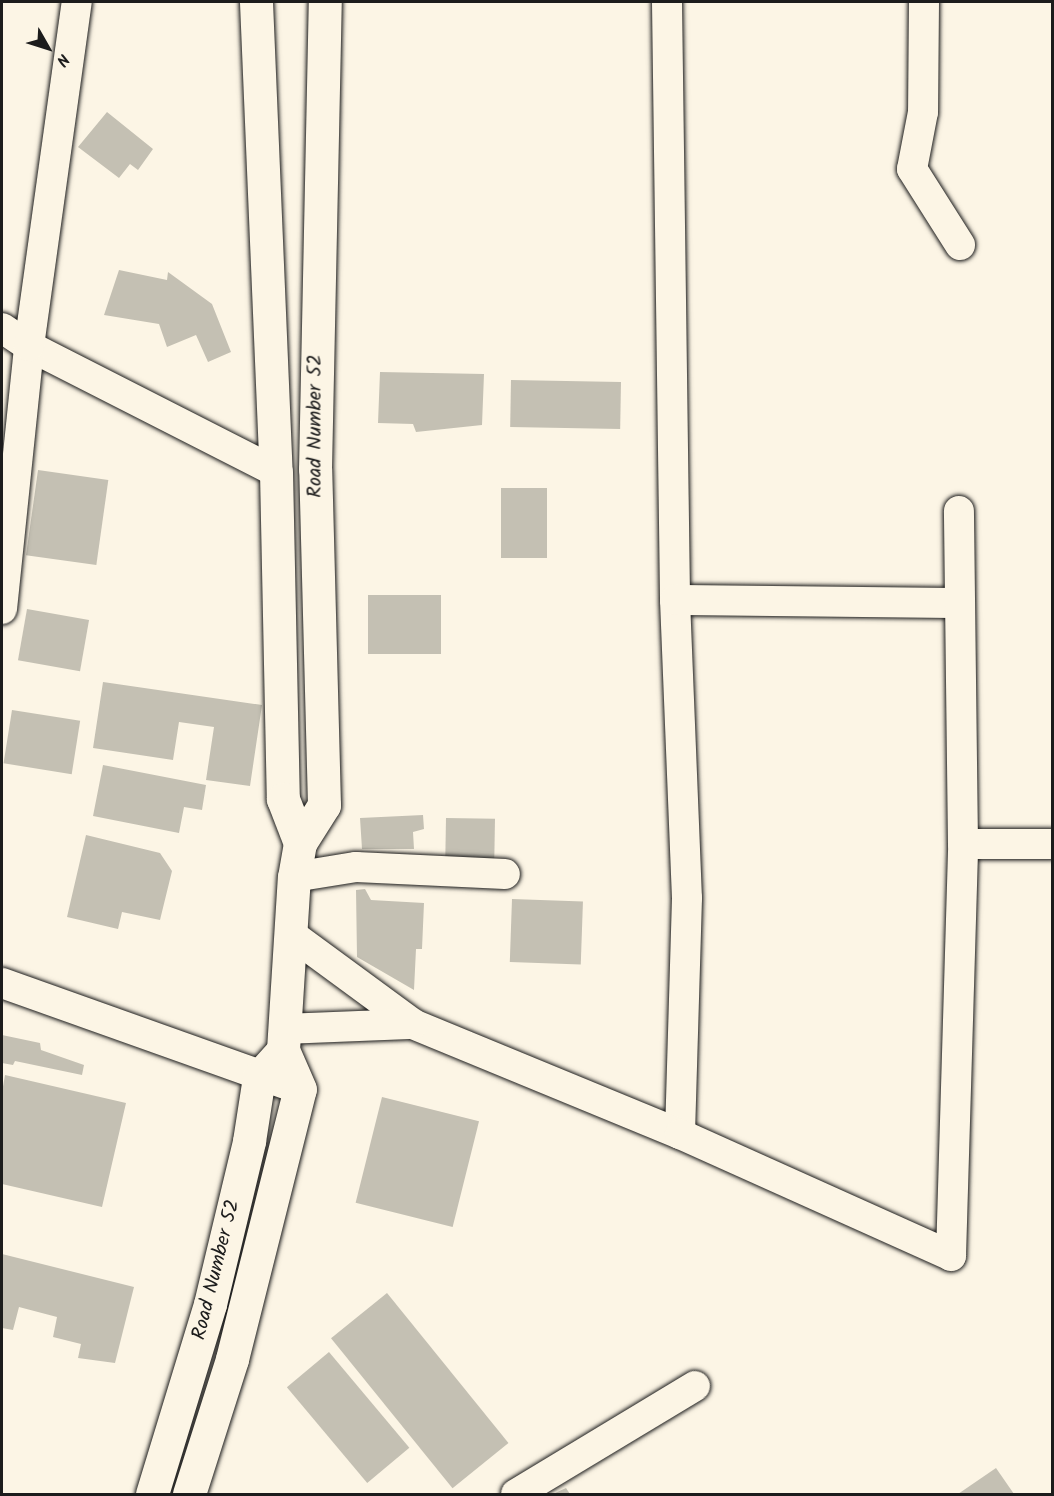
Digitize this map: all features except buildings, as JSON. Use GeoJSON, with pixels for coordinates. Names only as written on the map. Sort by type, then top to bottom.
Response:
{"type":"FeatureCollection","features":[{"type":"Feature","properties":{"kind":"main road","name":"Road Number 52"},"geometry":{"type":"LineString","coordinates":[[256,2],[276,472],[283,799],[300,843]]}},
{"type":"Feature","properties":{"kind":"main road","name":"Road Number 52"},"geometry":{"type":"LineString","coordinates":[[189,1494],[238,1336],[300,1089],[284,1039],[294,877],[300,843],[324,805],[315,469],[325,2]]}},
{"type":"Feature","properties":{"kind":"main road"},"geometry":{"type":"LineString","coordinates":[[259,1077],[284,1039]]}},
{"type":"Feature","properties":{"kind":"main road","name":"Road Number 52"},"geometry":{"type":"LineString","coordinates":[[152,1494],[210,1304],[249,1141],[259,1077]]}},
{"type":"Feature","properties":{"kind":"street"},"geometry":{"type":"LineString","coordinates":[[2,609],[29,346],[76,2]]}},
{"type":"Feature","properties":{"kind":"street"},"geometry":{"type":"LineString","coordinates":[[667,2],[675,600],[687,898],[680,1134]]}},
{"type":"Feature","properties":{"kind":"street"},"geometry":{"type":"LineString","coordinates":[[924,2],[923,112],[912,169],[960,245]]}},
{"type":"Feature","properties":{"kind":"street"},"geometry":{"type":"LineString","coordinates":[[2,328],[29,346],[276,472]]}},
{"type":"Feature","properties":{"kind":"street"},"geometry":{"type":"LineString","coordinates":[[292,935],[413,1024],[680,1134],[951,1256],[963,844],[959,511]]}},
{"type":"Feature","properties":{"kind":"street"},"geometry":{"type":"LineString","coordinates":[[675,600],[960,603]]}},
{"type":"Feature","properties":{"kind":"street"},"geometry":{"type":"LineString","coordinates":[[963,844],[1053,844]]}},
{"type":"Feature","properties":{"kind":"street"},"geometry":{"type":"LineString","coordinates":[[294,877],[356,867],[505,874]]}},
{"type":"Feature","properties":{"kind":"street"},"geometry":{"type":"LineString","coordinates":[[2,983],[259,1077],[300,1089]]}},
{"type":"Feature","properties":{"kind":"street"},"geometry":{"type":"LineString","coordinates":[[284,1039],[413,1024]]}},
{"type":"Feature","properties":{"kind":"street"},"geometry":{"type":"LineString","coordinates":[[516,1494],[695,1386]]}}]}
